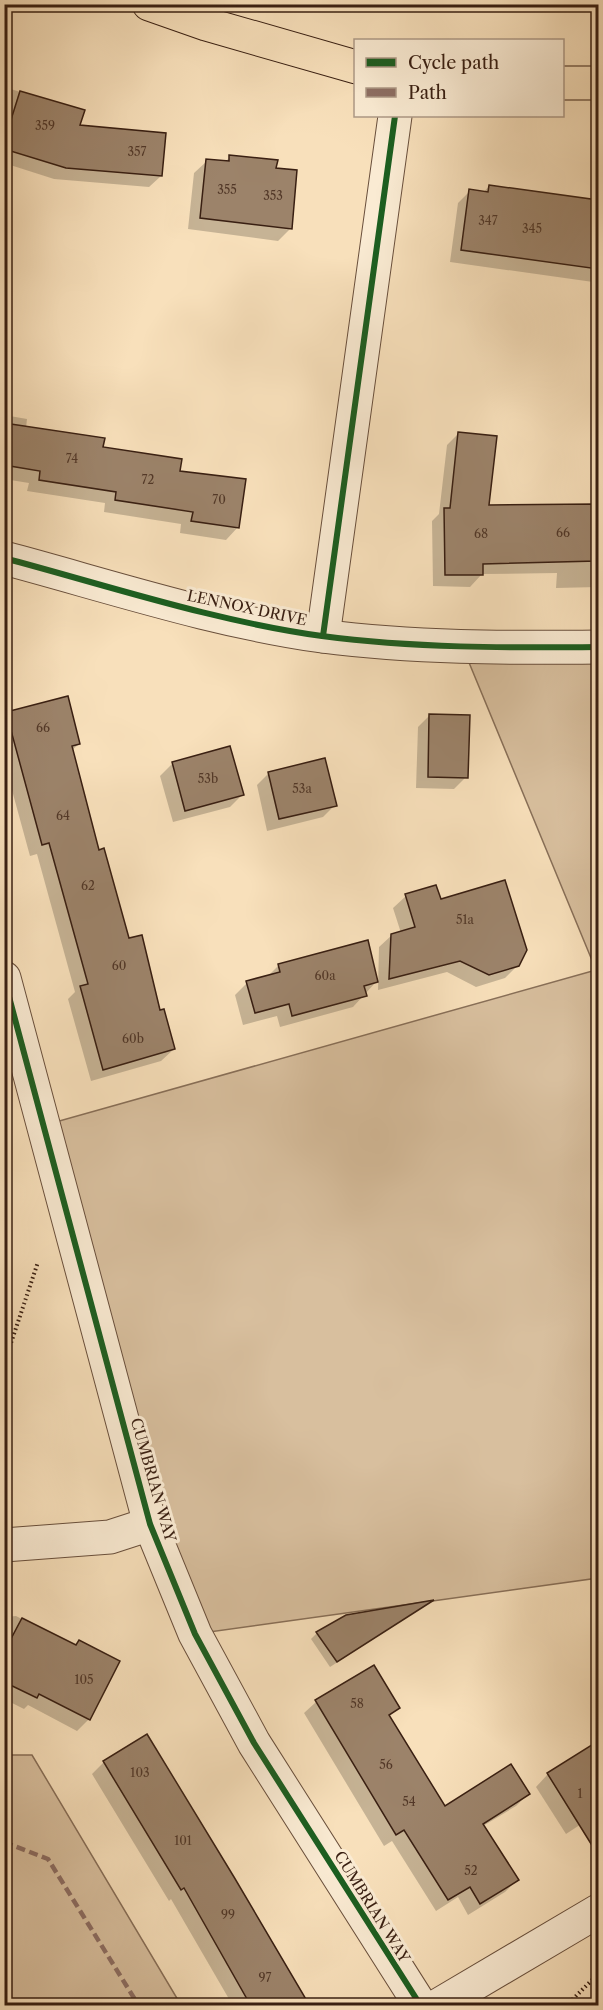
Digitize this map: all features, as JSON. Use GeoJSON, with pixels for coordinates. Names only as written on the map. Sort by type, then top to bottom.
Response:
{"type":"FeatureCollection","features":[{"type":"Feature","properties":{"kind":"highway"},"geometry":{"type":"LineString","coordinates":[[149,4],[206,24],[354,66]]}},
{"type":"Feature","properties":{"kind":"highway"},"geometry":{"type":"LineString","coordinates":[[564,83],[598,83]]}},
{"type":"Feature","properties":{"kind":"street"},"geometry":{"type":"LineString","coordinates":[[323,636],[395,117]]}},
{"type":"Feature","properties":{"kind":"street","name":"LENNOX DRIVE"},"geometry":{"type":"LineString","coordinates":[[4,558],[234,620],[323,636],[463,648],[598,647]]}},
{"type":"Feature","properties":{"kind":"street","name":"CUMBRIAN WAY"},"geometry":{"type":"LineString","coordinates":[[4,978],[150,1524],[195,1634],[254,1743],[421,2006]]}},
{"type":"Feature","properties":{"kind":"street"},"geometry":{"type":"LineString","coordinates":[[4,1545],[110,1537],[150,1524]]}},
{"type":"Feature","properties":{"kind":"street"},"geometry":{"type":"LineString","coordinates":[[437,2006],[598,1911]]}},
{"type":"Feature","properties":{"kind":"path"},"geometry":{"type":"LineString","coordinates":[[4,1364],[40,1254]]}},
{"type":"Feature","properties":{"kind":"path"},"geometry":{"type":"LineString","coordinates":[[566,2006],[598,1974]]}},
{"type":"Feature","properties":{"kind":"shaded area"},"geometry":{"type":"Polygon","coordinates":[[[598,647],[598,1578],[195,1634],[45,1125],[596,970],[463,648],[598,647]]]}},
{"type":"Feature","properties":{"kind":"shaded area"},"geometry":{"type":"Polygon","coordinates":[[[5,1755],[32,1755],[181,2005],[5,2005],[5,1755]]]}},
{"type":"Feature","properties":{"kind":"building"},"geometry":{"type":"Polygon","coordinates":[[[20,91],[85,110],[80,125],[166,133],[162,176],[66,168],[4,149],[4,142],[20,91]]]}},
{"type":"Feature","properties":{"kind":"building"},"geometry":{"type":"Polygon","coordinates":[[[229,155],[278,160],[276,168],[297,170],[292,229],[200,218],[206,159],[229,161],[229,155]]]}},
{"type":"Feature","properties":{"kind":"building"},"geometry":{"type":"Polygon","coordinates":[[[489,185],[598,200],[598,269],[461,250],[469,189],[488,192],[489,185]]]}},
{"type":"Feature","properties":{"kind":"building"},"geometry":{"type":"Polygon","coordinates":[[[4,423],[105,438],[103,447],[182,459],[180,471],[246,479],[239,528],[191,521],[193,512],[115,500],[116,492],[39,480],[40,471],[4,465],[4,423]]]}},
{"type":"Feature","properties":{"kind":"building"},"geometry":{"type":"Polygon","coordinates":[[[458,432],[497,436],[489,505],[596,504],[597,561],[483,564],[483,575],[445,575],[444,508],[450,508],[458,432]]]}},
{"type":"Feature","properties":{"kind":"building"},"geometry":{"type":"Polygon","coordinates":[[[68,696],[80,744],[72,746],[99,850],[104,848],[129,938],[142,935],[160,1010],[164,1009],[175,1049],[103,1070],[80,986],[88,984],[49,843],[42,845],[6,712],[68,696]]]}},
{"type":"Feature","properties":{"kind":"building"},"geometry":{"type":"Polygon","coordinates":[[[429,714],[470,715],[468,778],[428,777],[429,714]]]}},
{"type":"Feature","properties":{"kind":"building"},"geometry":{"type":"Polygon","coordinates":[[[230,746],[244,795],[185,811],[172,762],[230,746]]]}},
{"type":"Feature","properties":{"kind":"building"},"geometry":{"type":"Polygon","coordinates":[[[325,758],[337,806],[279,819],[268,772],[325,758]]]}},
{"type":"Feature","properties":{"kind":"building"},"geometry":{"type":"Polygon","coordinates":[[[505,880],[527,950],[519,966],[489,975],[460,961],[389,979],[391,934],[415,927],[405,894],[436,885],[441,899],[505,880]]]}},
{"type":"Feature","properties":{"kind":"building"},"geometry":{"type":"Polygon","coordinates":[[[368,940],[378,982],[364,986],[367,996],[292,1016],[289,1004],[255,1013],[246,981],[280,972],[278,964],[368,940]]]}},
{"type":"Feature","properties":{"kind":"building"},"geometry":{"type":"Polygon","coordinates":[[[434,1600],[337,1662],[316,1632],[346,1615],[434,1600]]]}},
{"type":"Feature","properties":{"kind":"building"},"geometry":{"type":"Polygon","coordinates":[[[22,1618],[76,1645],[79,1640],[120,1661],[90,1720],[39,1694],[37,1698],[4,1682],[4,1652],[22,1618]]]}},
{"type":"Feature","properties":{"kind":"building"},"geometry":{"type":"Polygon","coordinates":[[[374,1665],[400,1708],[389,1715],[445,1806],[511,1764],[530,1794],[483,1824],[519,1880],[480,1904],[470,1887],[448,1900],[404,1830],[396,1835],[315,1700],[374,1665]]]}},
{"type":"Feature","properties":{"kind":"building"},"geometry":{"type":"Polygon","coordinates":[[[147,1734],[310,2006],[251,2006],[184,1888],[181,1890],[103,1761],[147,1734]]]}},
{"type":"Feature","properties":{"kind":"building"},"geometry":{"type":"Polygon","coordinates":[[[598,1741],[598,1855],[547,1773],[598,1741]]]}},
{"type":"Feature","properties":{"kind":"marked path"},"geometry":{"type":"LineString","coordinates":[[4,1842],[48,1859],[139,2006]]}},
{"type":"Feature","properties":{"kind":"cycle path"},"geometry":{"type":"LineString","coordinates":[[323,636],[395,117]]}},
{"type":"Feature","properties":{"kind":"cycle path"},"geometry":{"type":"LineString","coordinates":[[4,558],[202,612],[322,636],[425,645],[598,647]]}},
{"type":"Feature","properties":{"kind":"cycle path"},"geometry":{"type":"LineString","coordinates":[[4,978],[150,1524],[195,1634],[254,1743],[421,2006]]}}]}
